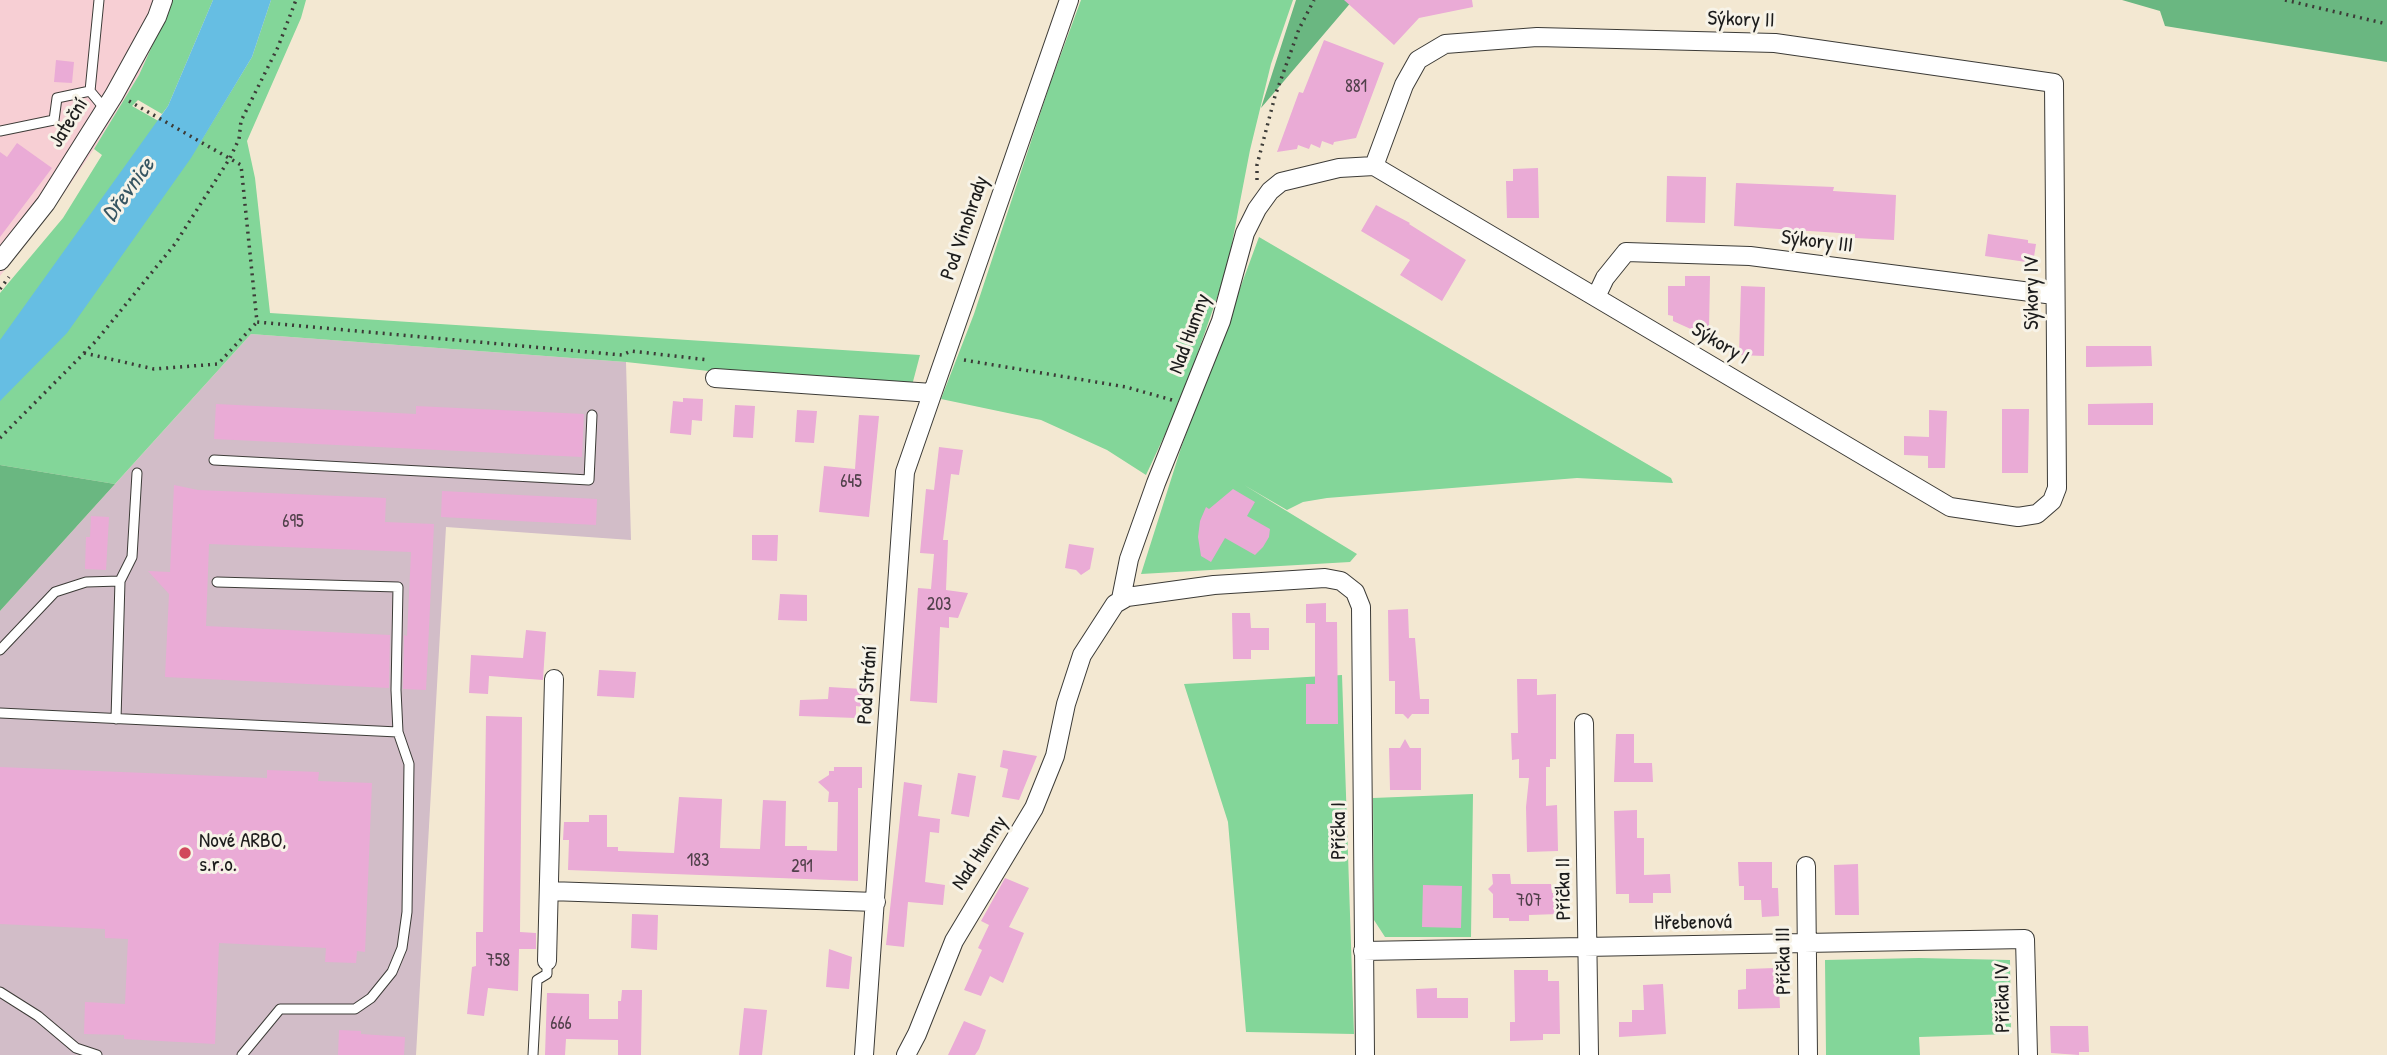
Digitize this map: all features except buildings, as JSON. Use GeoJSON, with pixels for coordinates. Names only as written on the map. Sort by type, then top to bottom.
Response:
{"type":"FeatureCollection","features":[{"type":"Feature","properties":{"kind":"street","name":"Jateční"},"geometry":{"type":"LineString","coordinates":[[0,261],[46,203],[105,109],[157,17],[163,0]]}},
{"type":"Feature","properties":{"kind":"street","name":"Pod Vinohrady"},"geometry":{"type":"LineString","coordinates":[[905,472],[1069,0]]}},
{"type":"Feature","properties":{"kind":"street","name":"Sýkory II"},"geometry":{"type":"LineString","coordinates":[[1374,166],[1404,85],[1413,69],[1418,61],[1445,44],[1537,37],[1775,43],[2054,83]]}},
{"type":"Feature","properties":{"kind":"street","name":"Sýkory IV"},"geometry":{"type":"LineString","coordinates":[[2052,501],[2057,488],[2054,83]]}},
{"type":"Feature","properties":{"kind":"street","name":"Nad Humny"},"geometry":{"type":"LineString","coordinates":[[906,1055],[954,941],[1025,825],[1045,783],[1082,655],[1099,626],[1121,599],[1129,559],[1156,483],[1221,321],[1245,233],[1257,209],[1269,191],[1281,182],[1339,168],[1374,166]]}},
{"type":"Feature","properties":{"kind":"street","name":"Sýkory I"},"geometry":{"type":"LineString","coordinates":[[1374,166],[1950,507],[2018,517],[2037,514],[2052,501]]}},
{"type":"Feature","properties":{"kind":"street","name":"Sýkory III"},"geometry":{"type":"LineString","coordinates":[[1596,297],[1605,278],[1626,252],[1750,256],[2054,295]]}},
{"type":"Feature","properties":{"kind":"street"},"geometry":{"type":"LineString","coordinates":[[716,370],[932,393]]}},
{"type":"Feature","properties":{"kind":"street","name":"Pod Strání"},"geometry":{"type":"LineString","coordinates":[[864,1055],[905,472]]}},
{"type":"Feature","properties":{"kind":"street","name":"Příčka I"},"geometry":{"type":"LineString","coordinates":[[1121,599],[1214,585],[1325,578],[1340,582],[1354,592],[1361,607],[1365,1055]]}},
{"type":"Feature","properties":{"kind":"street"},"geometry":{"type":"LineString","coordinates":[[547,961],[554,679]]}},
{"type":"Feature","properties":{"kind":"street","name":"Příčka II"},"geometry":{"type":"LineString","coordinates":[[1584,723],[1589,1055]]}},
{"type":"Feature","properties":{"kind":"street","name":"Příčka III"},"geometry":{"type":"LineString","coordinates":[[1806,866],[1808,1055]]}},
{"type":"Feature","properties":{"kind":"street"},"geometry":{"type":"LineString","coordinates":[[549,891],[876,902]]}},
{"type":"Feature","properties":{"kind":"street","name":"Hřebenová"},"geometry":{"type":"LineString","coordinates":[[1363,951],[2025,939]]}},
{"type":"Feature","properties":{"kind":"street","name":"Příčka IV"},"geometry":{"type":"LineString","coordinates":[[2025,939],[2028,1055]]}},
{"type":"Feature","properties":{"kind":"lane"},"geometry":{"type":"LineString","coordinates":[[99,0],[90,91],[105,109]]}},
{"type":"Feature","properties":{"kind":"lane"},"geometry":{"type":"LineString","coordinates":[[0,131],[54,120],[57,98],[90,91]]}},
{"type":"Feature","properties":{"kind":"lane"},"geometry":{"type":"LineString","coordinates":[[214,460],[589,480],[592,415]]}},
{"type":"Feature","properties":{"kind":"lane"},"geometry":{"type":"LineString","coordinates":[[116,719],[120,581],[132,557],[137,473]]}},
{"type":"Feature","properties":{"kind":"lane"},"geometry":{"type":"LineString","coordinates":[[0,650],[55,592],[86,582],[120,581]]}},
{"type":"Feature","properties":{"kind":"lane"},"geometry":{"type":"LineString","coordinates":[[217,582],[398,587],[398,732],[409,764],[407,912],[402,948],[392,972],[371,998],[355,1009],[280,1009],[243,1055]]}},
{"type":"Feature","properties":{"kind":"lane"},"geometry":{"type":"LineString","coordinates":[[0,713],[398,732]]}},
{"type":"Feature","properties":{"kind":"lane"},"geometry":{"type":"LineString","coordinates":[[533,1055],[537,980],[547,974],[547,961]]}},
{"type":"Feature","properties":{"kind":"lane"},"geometry":{"type":"LineString","coordinates":[[0,992],[38,1016],[76,1048],[97,1055]]}},
{"type":"Feature","properties":{"kind":"path"},"geometry":{"type":"LineString","coordinates":[[0,438],[84,352],[175,244],[230,159],[239,139],[241,121],[278,47],[296,0]]}},
{"type":"Feature","properties":{"kind":"path"},"geometry":{"type":"LineString","coordinates":[[1257,209],[1257,165],[1275,96],[1298,29],[1314,0]]}},
{"type":"Feature","properties":{"kind":"path"},"geometry":{"type":"LineString","coordinates":[[2285,0],[2387,24]]}},
{"type":"Feature","properties":{"kind":"path"},"geometry":{"type":"LineString","coordinates":[[84,352],[154,369],[218,364],[257,322],[241,165],[127,100]]}},
{"type":"Feature","properties":{"kind":"path"},"geometry":{"type":"LineString","coordinates":[[257,322],[622,355],[631,351],[716,370]]}},
{"type":"Feature","properties":{"kind":"path"},"geometry":{"type":"LineString","coordinates":[[945,356],[1126,387],[1162,397],[1187,408]]}},
{"type":"Feature","properties":{"kind":"shaded area"},"geometry":{"type":"Polygon","coordinates":[[[0,0],[173,0],[139,75],[94,149],[51,212],[0,276],[0,0]]]}},
{"type":"Feature","properties":{"kind":"shaded area"},"geometry":{"type":"Polygon","coordinates":[[[251,334],[626,362],[631,540],[446,527],[416,1055],[0,1055],[0,611],[251,334]]]}},
{"type":"Feature","properties":{"kind":"green space"},"geometry":{"type":"Polygon","coordinates":[[[173,0],[213,0],[168,106],[162,114],[138,100],[132,106],[199,144],[252,57],[271,0],[306,0],[301,18],[247,141],[255,178],[270,313],[920,355],[910,393],[626,362],[251,334],[115,484],[0,465],[0,293],[63,218],[102,155],[94,149],[139,75],[173,0]]]}},
{"type":"Feature","properties":{"kind":"green space"},"geometry":{"type":"Polygon","coordinates":[[[1081,0],[1293,0],[1271,64],[1250,150],[1227,269],[1182,398],[1146,475],[1107,450],[1041,420],[941,399],[974,314],[1050,84],[1081,0]]]}},
{"type":"Feature","properties":{"kind":"green space"},"geometry":{"type":"Polygon","coordinates":[[[1296,0],[1353,0],[1261,108],[1296,0]]]}},
{"type":"Feature","properties":{"kind":"green space"},"geometry":{"type":"Polygon","coordinates":[[[2122,0],[2387,0],[2387,62],[2165,26],[2160,11],[2122,0]]]}},
{"type":"Feature","properties":{"kind":"green space"},"geometry":{"type":"Polygon","coordinates":[[[1259,237],[1671,478],[1673,483],[1577,478],[1327,498],[1303,502],[1287,510],[1244,485],[1357,554],[1350,562],[1141,574],[1181,448],[1259,237]]]}},
{"type":"Feature","properties":{"kind":"green space"},"geometry":{"type":"Polygon","coordinates":[[[0,465],[115,484],[0,611],[0,465]]]}},
{"type":"Feature","properties":{"kind":"green space"},"geometry":{"type":"Polygon","coordinates":[[[1342,675],[1354,1034],[1246,1032],[1228,822],[1184,684],[1342,675]]]}},
{"type":"Feature","properties":{"kind":"green space"},"geometry":{"type":"Polygon","coordinates":[[[1473,794],[1471,937],[1385,937],[1374,920],[1373,798],[1473,794]]]}},
{"type":"Feature","properties":{"kind":"green space"},"geometry":{"type":"Polygon","coordinates":[[[1825,960],[2010,960],[2011,1034],[1919,1037],[1920,1055],[1826,1055],[1825,960]]]}},
{"type":"Feature","properties":{"kind":"water","name":"Dřevnice"},"geometry":{"type":"Polygon","coordinates":[[[213,0],[271,0],[252,57],[191,158],[67,333],[0,401],[0,340],[168,106],[213,0]]]}},
{"type":"Feature","properties":{"kind":"place","name":"Nové ARBO, s.r.o."},"geometry":{"type":"Point","coordinates":[185,853]}}]}
